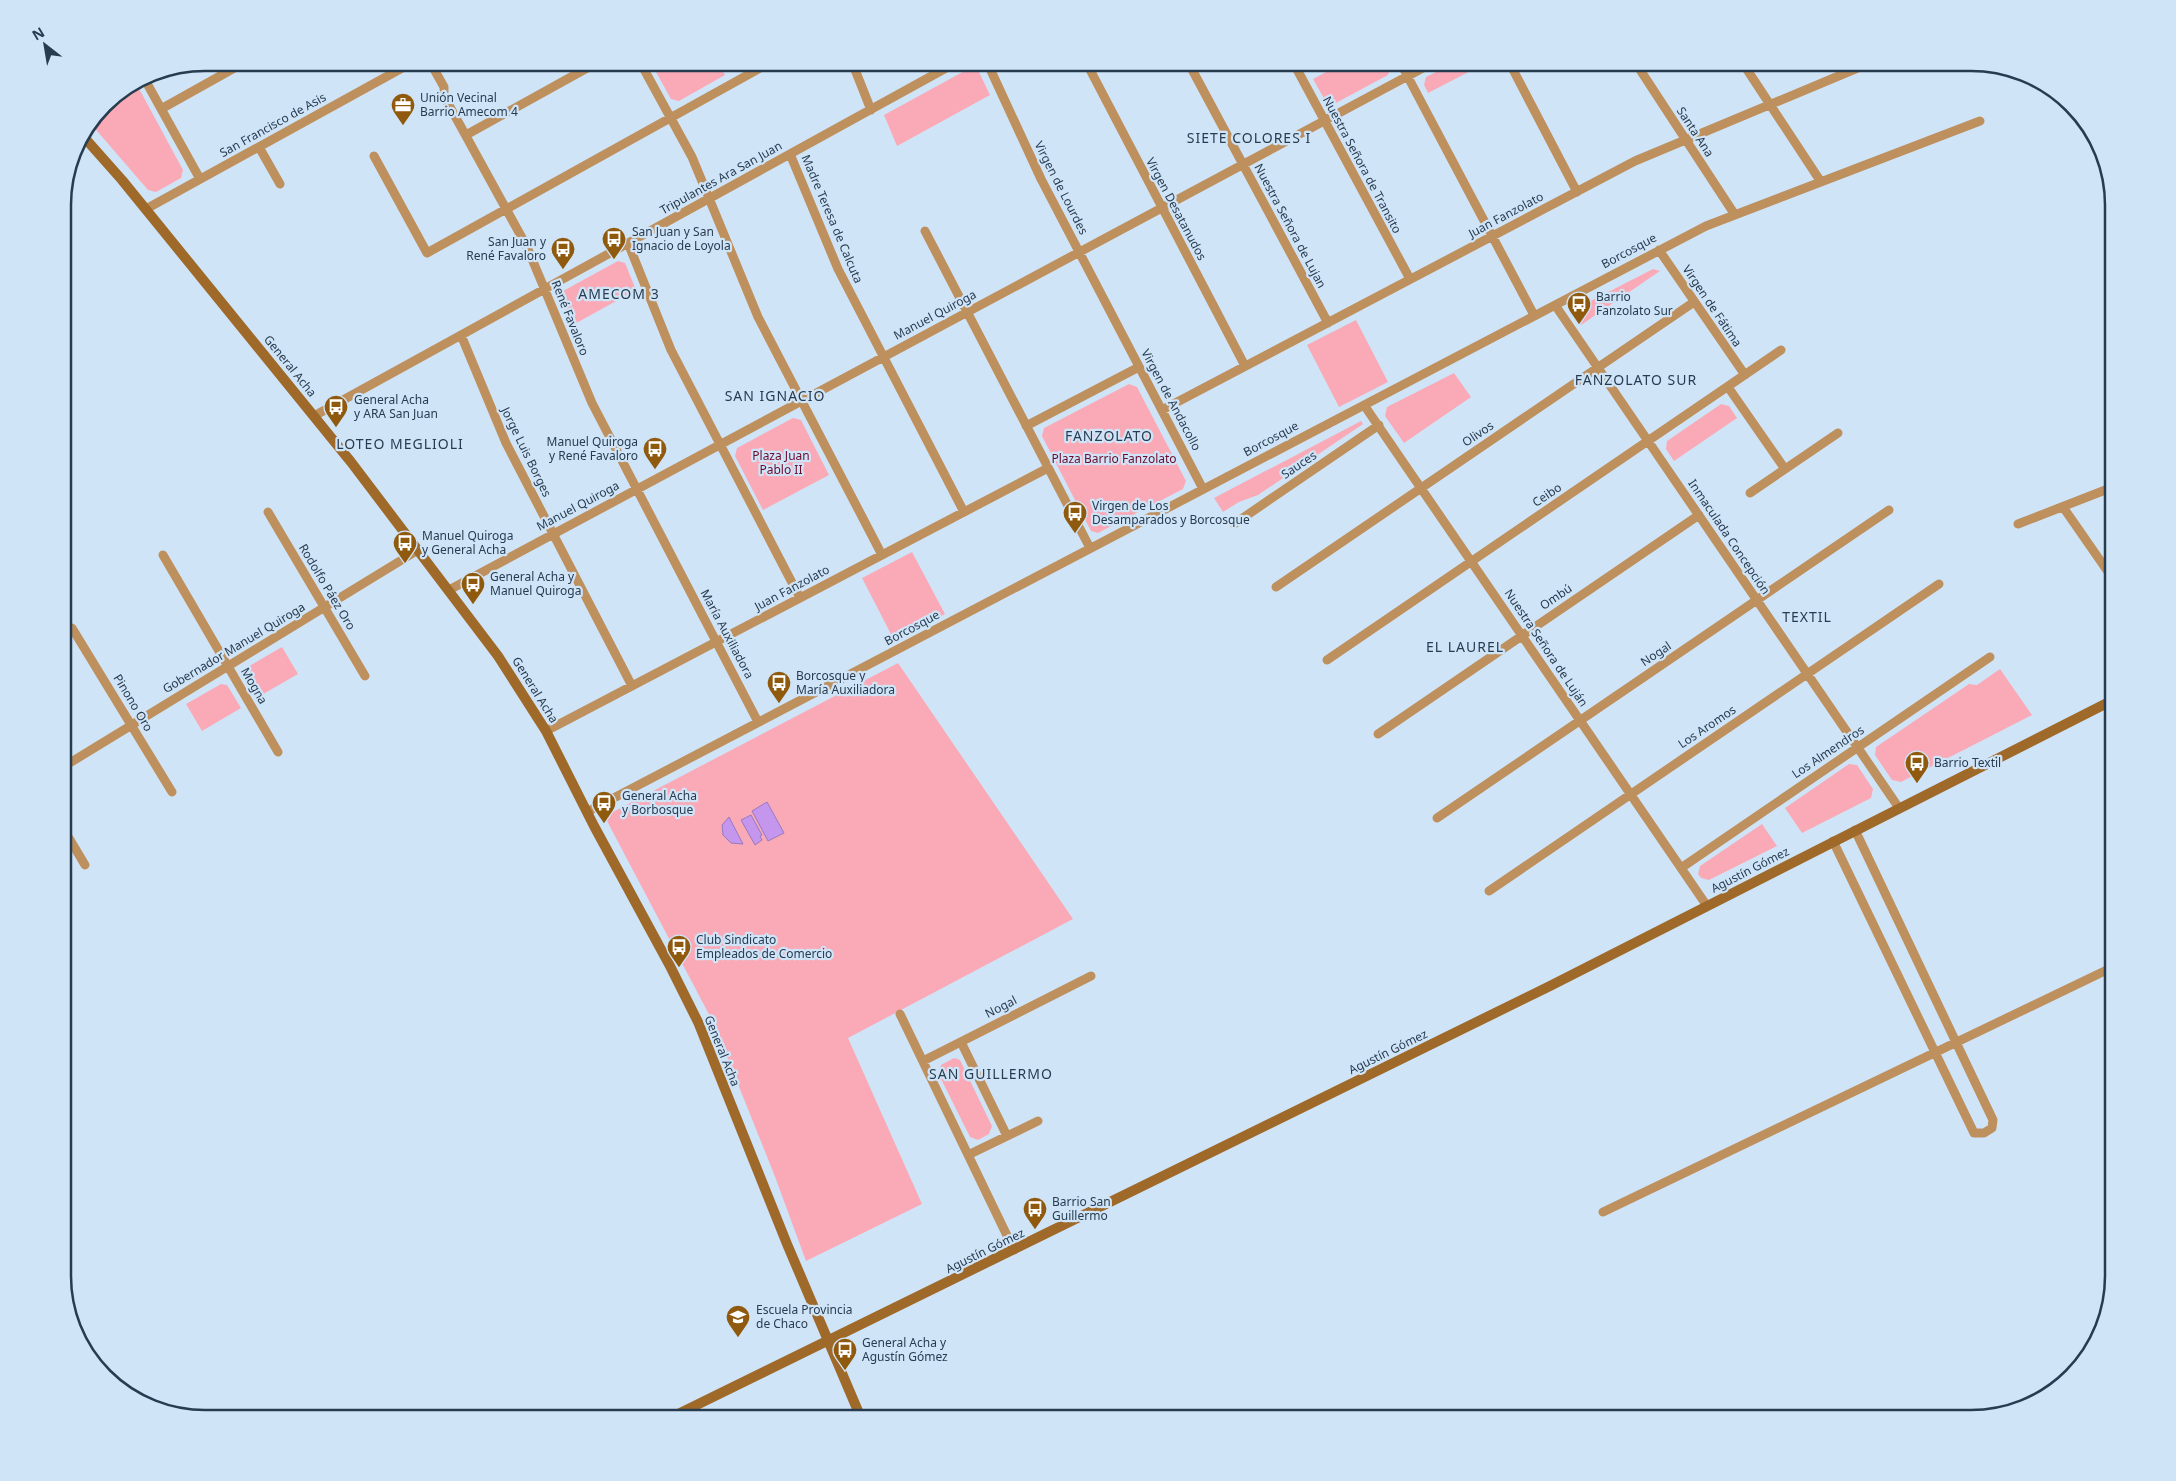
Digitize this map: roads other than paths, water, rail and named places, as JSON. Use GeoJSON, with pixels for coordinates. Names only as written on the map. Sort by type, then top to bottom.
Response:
{"type":"FeatureCollection","features":[{"type":"Feature","properties":{"kind":"main road","name":"General Acha"},"geometry":{"type":"LineString","coordinates":[[87,141],[146,209],[314,416],[449,590],[509,671],[546,730],[698,1022],[858,1410]]}},
{"type":"Feature","properties":{"kind":"main road","name":"Agustín Gómez"},"geometry":{"type":"LineString","coordinates":[[687,1410],[1541,990],[2105,705]]}},
{"type":"Feature","properties":{"kind":"street","name":"Virgen Desatanudos"},"geometry":{"type":"LineString","coordinates":[[1091,71],[1245,366]]}},
{"type":"Feature","properties":{"kind":"street","name":"Nuestra Señora de Lujan"},"geometry":{"type":"LineString","coordinates":[[1193,71],[1328,323]]}},
{"type":"Feature","properties":{"kind":"street","name":"Nuestra Señora de Transito"},"geometry":{"type":"LineString","coordinates":[[1298,71],[1410,280]]}},
{"type":"Feature","properties":{"kind":"street"},"geometry":{"type":"LineString","coordinates":[[1405,71],[1534,315]]}},
{"type":"Feature","properties":{"kind":"street","name":"Manuel Quiroga"},"geometry":{"type":"LineString","coordinates":[[449,590],[1417,71]]}},
{"type":"Feature","properties":{"kind":"street"},"geometry":{"type":"LineString","coordinates":[[1514,71],[1577,192]]}},
{"type":"Feature","properties":{"kind":"street","name":"Santa Ana"},"geometry":{"type":"LineString","coordinates":[[1641,71],[1735,214]]}},
{"type":"Feature","properties":{"kind":"street"},"geometry":{"type":"LineString","coordinates":[[1748,71],[1821,182]]}},
{"type":"Feature","properties":{"kind":"street","name":"Juan Fanzolato"},"geometry":{"type":"LineString","coordinates":[[1162,410],[1635,161],[1850,71]]}},
{"type":"Feature","properties":{"kind":"street"},"geometry":{"type":"LineString","coordinates":[[161,109],[227,72]]}},
{"type":"Feature","properties":{"kind":"street","name":"San Francisco de Asis"},"geometry":{"type":"LineString","coordinates":[[146,209],[394,72]]}},
{"type":"Feature","properties":{"kind":"street","name":"René Favaloro"},"geometry":{"type":"LineString","coordinates":[[436,72],[444,87],[444,96],[527,246],[592,403],[673,558]]}},
{"type":"Feature","properties":{"kind":"street"},"geometry":{"type":"LineString","coordinates":[[466,135],[580,72]]}},
{"type":"Feature","properties":{"kind":"street"},"geometry":{"type":"LineString","coordinates":[[645,72],[692,157],[758,317],[882,555]]}},
{"type":"Feature","properties":{"kind":"street"},"geometry":{"type":"LineString","coordinates":[[374,156],[427,253],[754,72]]}},
{"type":"Feature","properties":{"kind":"street"},"geometry":{"type":"LineString","coordinates":[[856,72],[871,110]]}},
{"type":"Feature","properties":{"kind":"street","name":"Tripulantes Ara San Juan"},"geometry":{"type":"LineString","coordinates":[[314,416],[940,72]]}},
{"type":"Feature","properties":{"kind":"street","name":"Virgen de Lourdes"},"geometry":{"type":"LineString","coordinates":[[991,72],[1041,179],[1116,322]]}},
{"type":"Feature","properties":{"kind":"street"},"geometry":{"type":"LineString","coordinates":[[147,84],[200,179]]}},
{"type":"Feature","properties":{"kind":"street","name":"Borcosque"},"geometry":{"type":"LineString","coordinates":[[587,812],[1706,226],[1980,121]]}},
{"type":"Feature","properties":{"kind":"street"},"geometry":{"type":"LineString","coordinates":[[260,147],[280,184]]}},
{"type":"Feature","properties":{"kind":"street","name":"Madre Teresa de Calcuta"},"geometry":{"type":"LineString","coordinates":[[790,154],[838,269],[964,512]]}},
{"type":"Feature","properties":{"kind":"street"},"geometry":{"type":"LineString","coordinates":[[925,231],[1090,548]]}},
{"type":"Feature","properties":{"kind":"street"},"geometry":{"type":"LineString","coordinates":[[628,244],[671,350],[800,598]]}},
{"type":"Feature","properties":{"kind":"street","name":"Virgen de Fátima"},"geometry":{"type":"LineString","coordinates":[[1659,250],[1745,375]]}},
{"type":"Feature","properties":{"kind":"street","name":"Olivos"},"geometry":{"type":"LineString","coordinates":[[1276,587],[1694,302]]}},
{"type":"Feature","properties":{"kind":"street","name":"Inmaculada Concepción"},"geometry":{"type":"LineString","coordinates":[[1555,305],[1899,808]]}},
{"type":"Feature","properties":{"kind":"street","name":"Virgen de Andacollo"},"geometry":{"type":"LineString","coordinates":[[1116,322],[1203,489]]}},
{"type":"Feature","properties":{"kind":"street","name":"Jorge Luis Borges"},"geometry":{"type":"LineString","coordinates":[[461,335],[506,443],[632,686]]}},
{"type":"Feature","properties":{"kind":"street","name":"Ceibo"},"geometry":{"type":"LineString","coordinates":[[1327,660],[1781,350]]}},
{"type":"Feature","properties":{"kind":"street"},"geometry":{"type":"LineString","coordinates":[[1026,426],[1140,367]]}},
{"type":"Feature","properties":{"kind":"street"},"geometry":{"type":"LineString","coordinates":[[1728,386],[1785,469]]}},
{"type":"Feature","properties":{"kind":"street","name":"Nuestra Señora de Luján"},"geometry":{"type":"LineString","coordinates":[[1364,404],[1707,906]]}},
{"type":"Feature","properties":{"kind":"street","name":"Sauces"},"geometry":{"type":"LineString","coordinates":[[1234,524],[1379,426]]}},
{"type":"Feature","properties":{"kind":"street"},"geometry":{"type":"LineString","coordinates":[[1750,493],[1838,433]]}},
{"type":"Feature","properties":{"kind":"street","name":"Juan Fanzolato"},"geometry":{"type":"LineString","coordinates":[[546,730],[1048,468]]}},
{"type":"Feature","properties":{"kind":"street"},"geometry":{"type":"LineString","coordinates":[[2018,524],[2105,491]]}},
{"type":"Feature","properties":{"kind":"street"},"geometry":{"type":"LineString","coordinates":[[2063,507],[2105,566]]}},
{"type":"Feature","properties":{"kind":"street","name":"Nogal"},"geometry":{"type":"LineString","coordinates":[[1437,818],[1889,510]]}},
{"type":"Feature","properties":{"kind":"street","name":"Rodolfo Páez Oro"},"geometry":{"type":"LineString","coordinates":[[268,512],[365,676]]}},
{"type":"Feature","properties":{"kind":"street","name":"Ombú"},"geometry":{"type":"LineString","coordinates":[[1378,734],[1698,515]]}},
{"type":"Feature","properties":{"kind":"street","name":"Gobernador Manuel Quiroga"},"geometry":{"type":"LineString","coordinates":[[72,762],[418,550]]}},
{"type":"Feature","properties":{"kind":"street","name":"Mogna"},"geometry":{"type":"LineString","coordinates":[[163,555],[278,752]]}},
{"type":"Feature","properties":{"kind":"street","name":"María Auxiliadora"},"geometry":{"type":"LineString","coordinates":[[673,558],[758,722]]}},
{"type":"Feature","properties":{"kind":"street","name":"Los Aromos"},"geometry":{"type":"LineString","coordinates":[[1489,891],[1939,584]]}},
{"type":"Feature","properties":{"kind":"street","name":"Pinono Oro"},"geometry":{"type":"LineString","coordinates":[[72,628],[172,792]]}},
{"type":"Feature","properties":{"kind":"street","name":"Los Almendros"},"geometry":{"type":"LineString","coordinates":[[1680,868],[1990,657]]}},
{"type":"Feature","properties":{"kind":"street"},"geometry":{"type":"LineString","coordinates":[[1834,841],[1974,1133],[1984,1133],[1992,1128],[1993,1120],[1855,830]]}},
{"type":"Feature","properties":{"kind":"street"},"geometry":{"type":"LineString","coordinates":[[72,843],[85,865]]}},
{"type":"Feature","properties":{"kind":"street"},"geometry":{"type":"LineString","coordinates":[[1603,1212],[2105,971]]}},
{"type":"Feature","properties":{"kind":"street","name":"Nogal"},"geometry":{"type":"LineString","coordinates":[[923,1061],[1091,976]]}},
{"type":"Feature","properties":{"kind":"street"},"geometry":{"type":"LineString","coordinates":[[900,1014],[1014,1250]]}},
{"type":"Feature","properties":{"kind":"street"},"geometry":{"type":"LineString","coordinates":[[961,1042],[1007,1136]]}},
{"type":"Feature","properties":{"kind":"street"},"geometry":{"type":"LineString","coordinates":[[968,1156],[1038,1121]]}},
{"type":"Feature","properties":{"kind":"place","name":"Unión Vecinal Barrio Amecom 4"},"geometry":{"type":"Point","coordinates":[403,126]}},
{"type":"Feature","properties":{"kind":"place","name":"San Juan y San Ignacio de Loyola"},"geometry":{"type":"Point","coordinates":[614,260]}},
{"type":"Feature","properties":{"kind":"place","name":"San Juan y René Favaloro"},"geometry":{"type":"Point","coordinates":[563,270]}},
{"type":"Feature","properties":{"kind":"place","name":"Barrio Fanzolato Sur"},"geometry":{"type":"Point","coordinates":[1579,325]}},
{"type":"Feature","properties":{"kind":"place","name":"General Acha y ARA San Juan"},"geometry":{"type":"Point","coordinates":[336,428]}},
{"type":"Feature","properties":{"kind":"place","name":"Manuel Quiroga y René Favaloro"},"geometry":{"type":"Point","coordinates":[655,470]}},
{"type":"Feature","properties":{"kind":"place","name":"Virgen de Los Desamparados y Borcosque"},"geometry":{"type":"Point","coordinates":[1075,534]}},
{"type":"Feature","properties":{"kind":"place","name":"Manuel Quiroga y General Acha"},"geometry":{"type":"Point","coordinates":[405,564]}},
{"type":"Feature","properties":{"kind":"place","name":"General Acha y Manuel Quiroga"},"geometry":{"type":"Point","coordinates":[473,605]}},
{"type":"Feature","properties":{"kind":"place","name":"Borcosque y María Auxiliadora"},"geometry":{"type":"Point","coordinates":[779,704]}},
{"type":"Feature","properties":{"kind":"place","name":"Barrio Textil"},"geometry":{"type":"Point","coordinates":[1917,784]}},
{"type":"Feature","properties":{"kind":"place","name":"General Acha y Borbosque"},"geometry":{"type":"Point","coordinates":[604,824]}},
{"type":"Feature","properties":{"kind":"place","name":"Club Sindicato Empleados de Comercio"},"geometry":{"type":"Point","coordinates":[679,968]}},
{"type":"Feature","properties":{"kind":"place","name":"Barrio San Guillermo"},"geometry":{"type":"Point","coordinates":[1035,1230]}},
{"type":"Feature","properties":{"kind":"place","name":"Escuela Provincia de Chaco"},"geometry":{"type":"Point","coordinates":[738,1338]}},
{"type":"Feature","properties":{"kind":"place","name":"General Acha y Agustín Gómez"},"geometry":{"type":"Point","coordinates":[845,1371]}},
{"type":"Feature","properties":{"kind":"district","name":"SIETE COLORES I"},"geometry":{"type":"Point","coordinates":[1249,138]}},
{"type":"Feature","properties":{"kind":"district","name":"AMECOM 3"},"geometry":{"type":"Point","coordinates":[619,294]}},
{"type":"Feature","properties":{"kind":"district","name":"FANZOLATO SUR"},"geometry":{"type":"Point","coordinates":[1636,380]}},
{"type":"Feature","properties":{"kind":"district","name":"SAN IGNACIO"},"geometry":{"type":"Point","coordinates":[775,396]}},
{"type":"Feature","properties":{"kind":"district","name":"FANZOLATO"},"geometry":{"type":"Point","coordinates":[1109,436]}},
{"type":"Feature","properties":{"kind":"district","name":"LOTEO MEGLIOLI"},"geometry":{"type":"Point","coordinates":[400,444]}},
{"type":"Feature","properties":{"kind":"district","name":"TEXTIL"},"geometry":{"type":"Point","coordinates":[1807,617]}},
{"type":"Feature","properties":{"kind":"district","name":"EL LAUREL"},"geometry":{"type":"Point","coordinates":[1465,647]}},
{"type":"Feature","properties":{"kind":"district","name":"SAN GUILLERMO"},"geometry":{"type":"Point","coordinates":[991,1074]}},
{"type":"Feature","properties":{"kind":"park label","name":"Plaza Barrio Fanzolato"},"geometry":{"type":"Point","coordinates":[1114,459]}},
{"type":"Feature","properties":{"kind":"park label","name":"Plaza Juan Pablo II"},"geometry":{"type":"Point","coordinates":[781,463]}}]}
